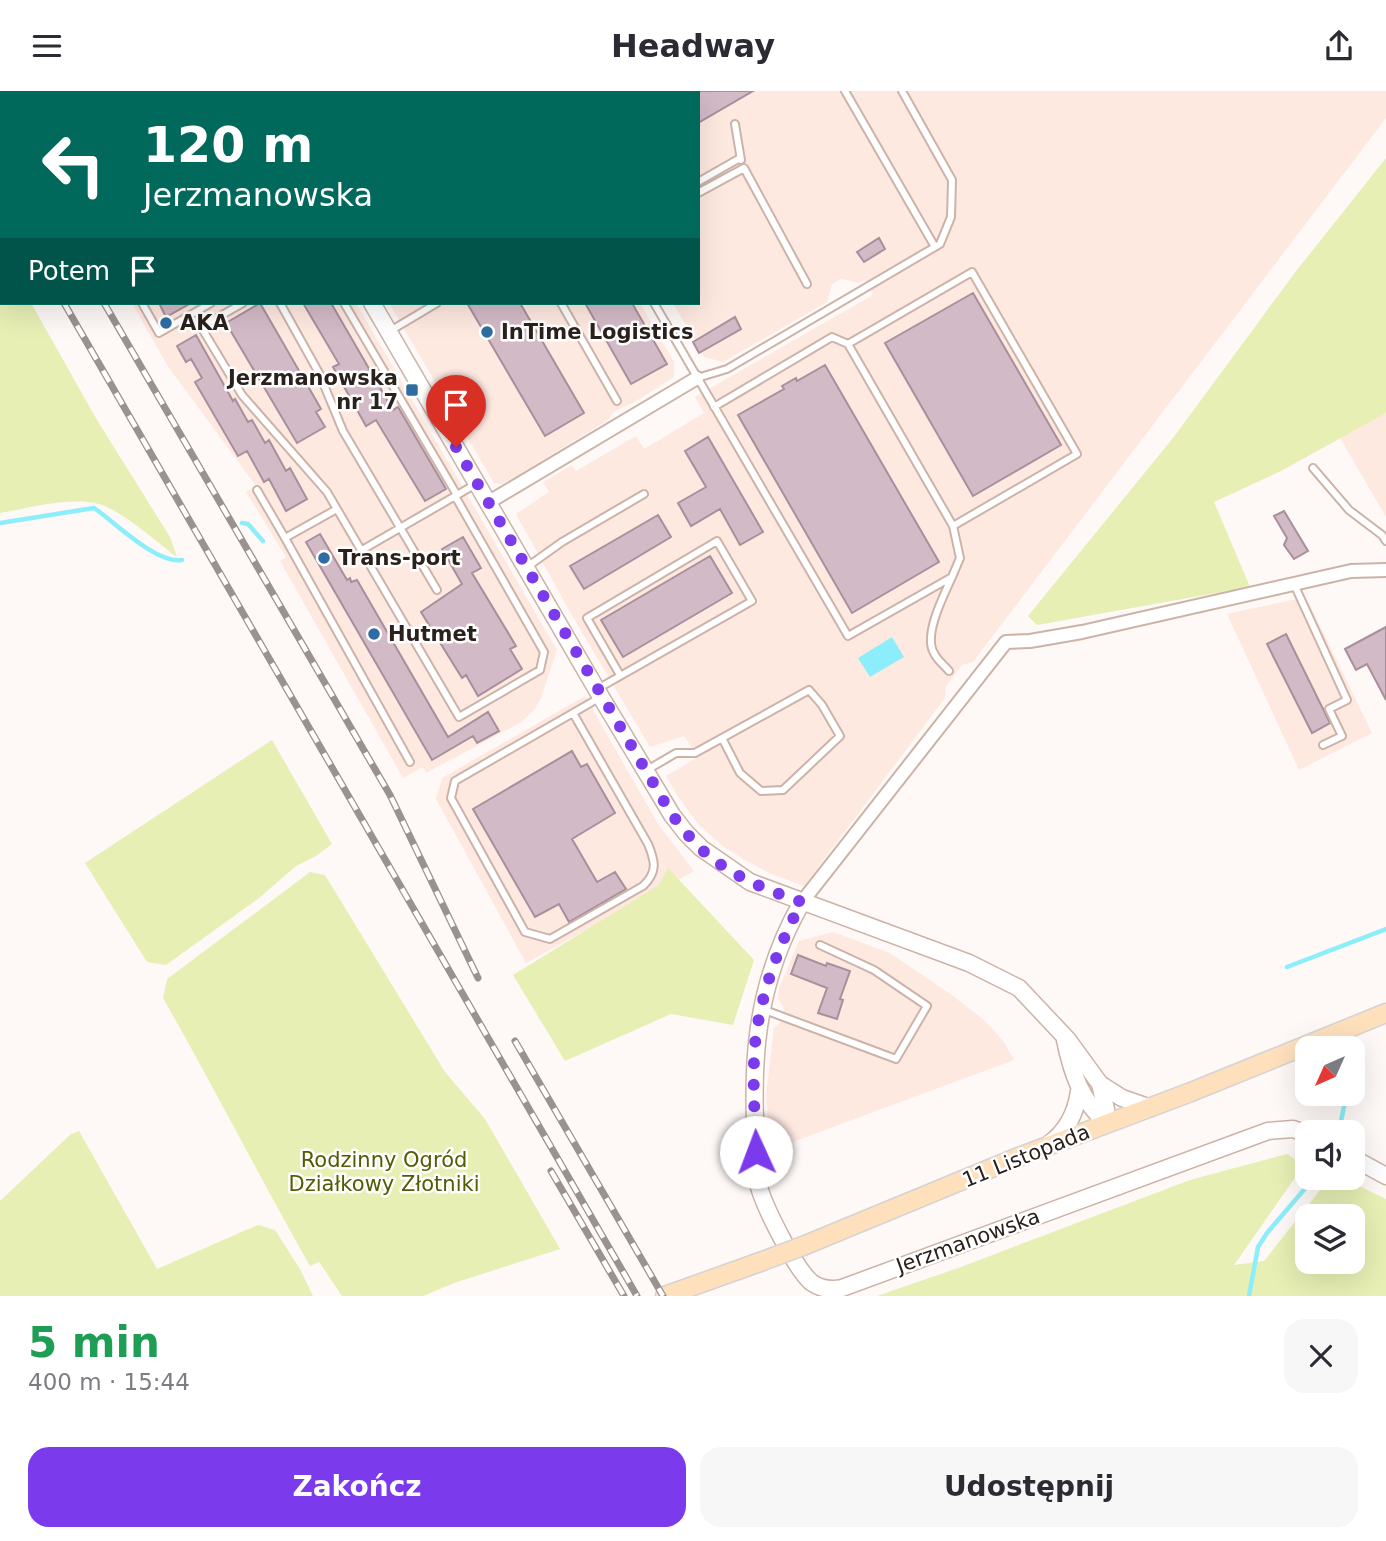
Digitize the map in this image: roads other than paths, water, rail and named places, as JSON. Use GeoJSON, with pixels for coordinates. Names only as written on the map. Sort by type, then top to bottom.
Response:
{"type":"FeatureCollection","features":[{"type":"Feature","properties":{"kind":"main road","name":"11 Listopada"},"geometry":{"type":"LineString","coordinates":[[665,1296],[823,1238],[1046,1146],[1151,1108],[1386,1013]]}},
{"type":"Feature","properties":{"kind":"street"},"geometry":{"type":"LineString","coordinates":[[373,305],[672,815],[701,848],[750,882],[969,963],[1019,988],[1065,1037],[1100,1084],[1122,1098],[1151,1108]]}},
{"type":"Feature","properties":{"kind":"street"},"geometry":{"type":"LineString","coordinates":[[489,502],[697,378]]}},
{"type":"Feature","properties":{"kind":"street"},"geometry":{"type":"LineString","coordinates":[[802,902],[1006,642],[1030,641],[1082,632],[1351,571],[1386,570]]}},
{"type":"Feature","properties":{"kind":"street","name":"Jerzmanowska"},"geometry":{"type":"LineString","coordinates":[[802,902],[774,966],[761,1009],[755,1044],[759,1187],[763,1203],[774,1225],[803,1273],[811,1282],[822,1288],[842,1288],[1268,1131],[1295,1130]]}},
{"type":"Feature","properties":{"kind":"street"},"geometry":{"type":"LineString","coordinates":[[1065,1037],[1070,1066],[1079,1091],[1107,1124]]}},
{"type":"Feature","properties":{"kind":"street"},"geometry":{"type":"LineString","coordinates":[[1100,1084],[1107,1124]]}},
{"type":"Feature","properties":{"kind":"street"},"geometry":{"type":"LineString","coordinates":[[1046,1146],[1055,1140],[1069,1123],[1079,1091]]}},
{"type":"Feature","properties":{"kind":"street"},"geometry":{"type":"LineString","coordinates":[[1365,1165],[1386,1176]]}},
{"type":"Feature","properties":{"kind":"lane"},"geometry":{"type":"LineString","coordinates":[[845,91],[935,247]]}},
{"type":"Feature","properties":{"kind":"lane"},"geometry":{"type":"LineString","coordinates":[[697,378],[727,369],[940,244],[951,217],[952,180],[902,91]]}},
{"type":"Feature","properties":{"kind":"lane"},"geometry":{"type":"LineString","coordinates":[[736,124],[740,158],[744,168],[807,284]]}},
{"type":"Feature","properties":{"kind":"lane"},"geometry":{"type":"LineString","coordinates":[[700,181],[740,158]]}},
{"type":"Feature","properties":{"kind":"lane"},"geometry":{"type":"LineString","coordinates":[[700,192],[744,168]]}},
{"type":"Feature","properties":{"kind":"lane"},"geometry":{"type":"LineString","coordinates":[[848,344],[972,272],[985,294],[1077,454],[953,526]]}},
{"type":"Feature","properties":{"kind":"lane"},"geometry":{"type":"LineString","coordinates":[[143,305],[159,333],[208,305]]}},
{"type":"Feature","properties":{"kind":"lane"},"geometry":{"type":"LineString","coordinates":[[240,305],[201,327],[243,395],[327,492],[459,717],[540,670],[544,652],[345,305]]}},
{"type":"Feature","properties":{"kind":"lane"},"geometry":{"type":"LineString","coordinates":[[281,305],[319,373],[343,431],[437,590]]}},
{"type":"Feature","properties":{"kind":"lane"},"geometry":{"type":"LineString","coordinates":[[388,332],[435,305]]}},
{"type":"Feature","properties":{"kind":"lane"},"geometry":{"type":"LineString","coordinates":[[562,305],[617,401]]}},
{"type":"Feature","properties":{"kind":"lane"},"geometry":{"type":"LineString","coordinates":[[655,305],[848,636],[952,577]]}},
{"type":"Feature","properties":{"kind":"lane"},"geometry":{"type":"LineString","coordinates":[[714,407],[832,337],[848,344],[953,526],[960,558],[940,604],[931,643],[933,652],[949,671]]}},
{"type":"Feature","properties":{"kind":"lane"},"geometry":{"type":"LineString","coordinates":[[1313,468],[1349,510],[1386,541]]}},
{"type":"Feature","properties":{"kind":"lane"},"geometry":{"type":"LineString","coordinates":[[362,550],[478,483]]}},
{"type":"Feature","properties":{"kind":"lane"},"geometry":{"type":"LineString","coordinates":[[257,489],[410,762]]}},
{"type":"Feature","properties":{"kind":"lane"},"geometry":{"type":"LineString","coordinates":[[527,567],[562,542],[644,494]]}},
{"type":"Feature","properties":{"kind":"lane"},"geometry":{"type":"LineString","coordinates":[[285,538],[337,509]]}},
{"type":"Feature","properties":{"kind":"lane"},"geometry":{"type":"LineString","coordinates":[[573,713],[648,844],[655,863],[653,875],[643,886],[550,939],[525,932],[451,798],[455,781],[573,713],[620,675],[752,601],[717,541],[587,618],[620,675]]}},
{"type":"Feature","properties":{"kind":"lane"},"geometry":{"type":"LineString","coordinates":[[1294,584],[1347,700],[1329,709],[1342,736],[1323,745]]}},
{"type":"Feature","properties":{"kind":"lane"},"geometry":{"type":"LineString","coordinates":[[646,771],[676,753],[695,753],[722,738],[809,690],[822,705],[840,736],[783,790],[761,790],[750,782],[740,773],[722,738]]}},
{"type":"Feature","properties":{"kind":"lane"},"geometry":{"type":"LineString","coordinates":[[761,1009],[896,1059],[927,1006],[874,969],[820,945]]}},
{"type":"Feature","properties":{"kind":"water"},"geometry":{"type":"Polygon","coordinates":[[[892,637],[904,657],[870,677],[858,658],[892,637]]]}},
{"type":"Feature","properties":{"kind":"waterway"},"geometry":{"type":"LineString","coordinates":[[0,523],[94,508],[160,556],[182,560]]}},
{"type":"Feature","properties":{"kind":"waterway"},"geometry":{"type":"LineString","coordinates":[[242,523],[248,524],[263,541]]}},
{"type":"Feature","properties":{"kind":"waterway"},"geometry":{"type":"LineString","coordinates":[[1287,967],[1386,929]]}},
{"type":"Feature","properties":{"kind":"waterway"},"geometry":{"type":"LineString","coordinates":[[1341,1120],[1344,1106]]}},
{"type":"Feature","properties":{"kind":"waterway"},"geometry":{"type":"LineString","coordinates":[[1249,1296],[1258,1247],[1304,1190]]}},
{"type":"Feature","properties":{"kind":"railway"},"geometry":{"type":"LineString","coordinates":[[65,305],[637,1296]]}},
{"type":"Feature","properties":{"kind":"railway"},"geometry":{"type":"LineString","coordinates":[[105,305],[390,795],[478,978]]}},
{"type":"Feature","properties":{"kind":"railway"},"geometry":{"type":"LineString","coordinates":[[515,1041],[663,1296]]}},
{"type":"Feature","properties":{"kind":"railway"},"geometry":{"type":"LineString","coordinates":[[551,1171],[624,1296]]}},
{"type":"Feature","properties":{"kind":"place","name":"AKA"},"geometry":{"type":"Point","coordinates":[166,323]}},
{"type":"Feature","properties":{"kind":"place","name":"InTime Logistics"},"geometry":{"type":"Point","coordinates":[487,332]}},
{"type":"Feature","properties":{"kind":"place","name":"Jerzmanowska nr 17"},"geometry":{"type":"Point","coordinates":[412,390]}},
{"type":"Feature","properties":{"kind":"place","name":"Trans-port"},"geometry":{"type":"Point","coordinates":[324,558]}},
{"type":"Feature","properties":{"kind":"place","name":"Hutmet"},"geometry":{"type":"Point","coordinates":[374,634]}},
{"type":"Feature","properties":{"kind":"park label","name":"Rodzinny Ogród Działkowy Złotniki"},"geometry":{"type":"Point","coordinates":[384,1172]}}]}
